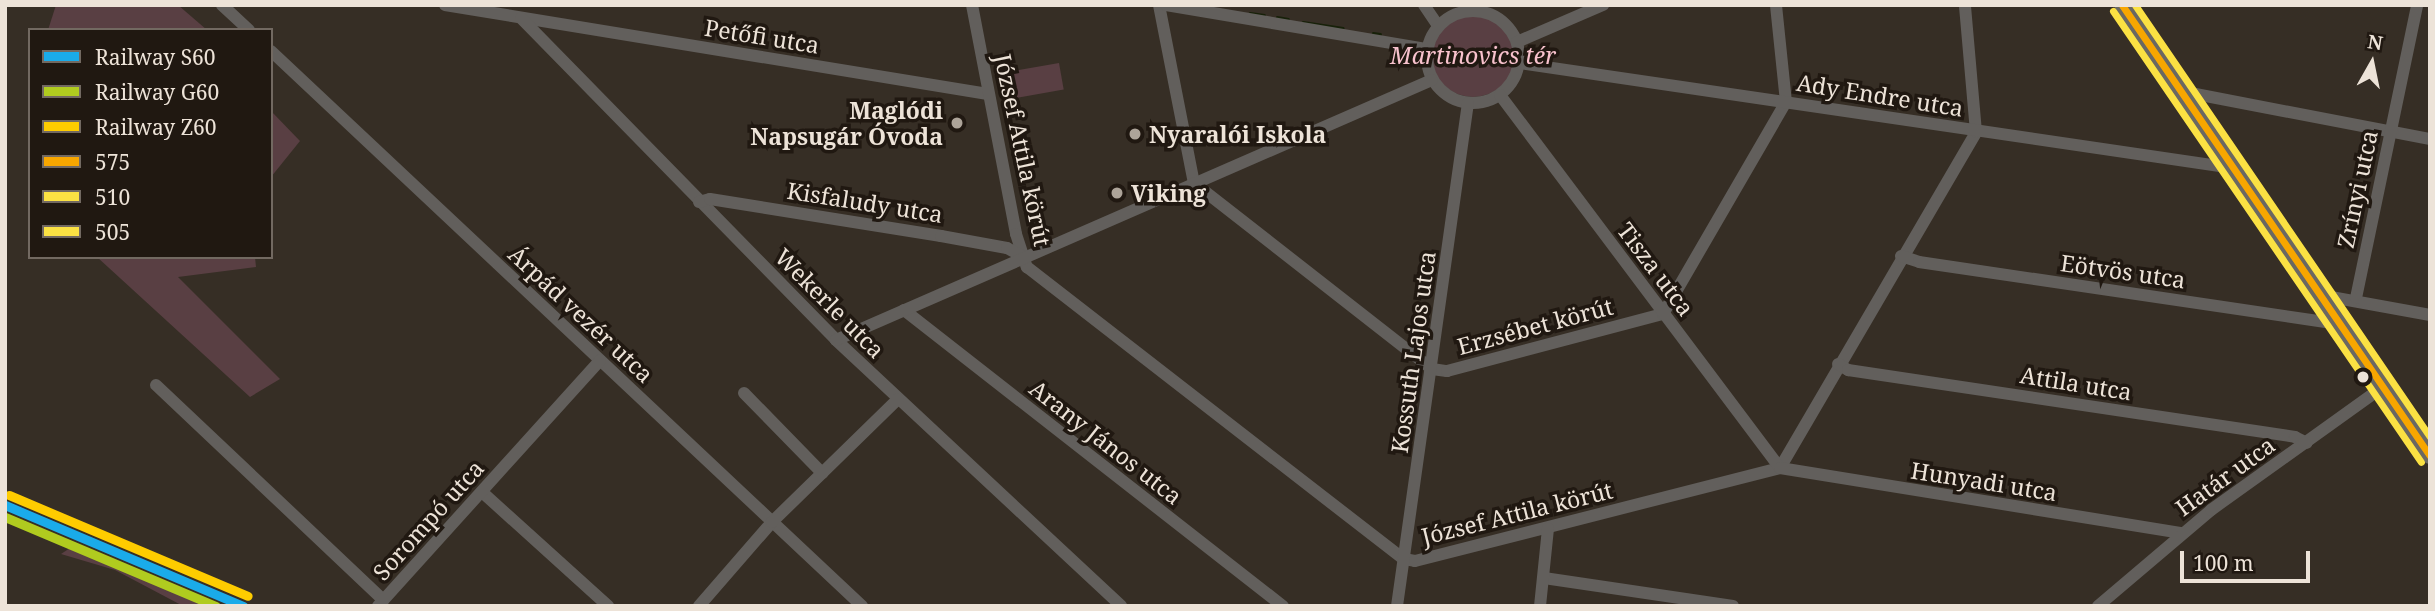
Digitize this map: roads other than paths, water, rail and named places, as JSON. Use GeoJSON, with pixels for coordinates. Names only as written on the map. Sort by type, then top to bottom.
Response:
{"type":"FeatureCollection","features":[{"type":"Feature","properties":{"kind":"main road"},"geometry":{"type":"LineString","coordinates":[[2122,5],[2430,456]]}},
{"type":"Feature","properties":{"kind":"street"},"geometry":{"type":"LineString","coordinates":[[222,5],[246,28]]}},
{"type":"Feature","properties":{"kind":"street","name":"Petőfi utca"},"geometry":{"type":"LineString","coordinates":[[445,5],[522,12],[988,94]]}},
{"type":"Feature","properties":{"kind":"street","name":"József Attila körút"},"geometry":{"type":"LineString","coordinates":[[972,5],[988,94],[1022,256],[1027,268],[1404,559],[1415,561],[1780,468]]}},
{"type":"Feature","properties":{"kind":"street"},"geometry":{"type":"LineString","coordinates":[[1159,5],[1194,183]]}},
{"type":"Feature","properties":{"kind":"street"},"geometry":{"type":"LineString","coordinates":[[1166,5],[1427,49]]}},
{"type":"Feature","properties":{"kind":"street"},"geometry":{"type":"LineString","coordinates":[[1424,5],[1438,26]]}},
{"type":"Feature","properties":{"kind":"street"},"geometry":{"type":"LineString","coordinates":[[1517,42],[1603,5]]}},
{"type":"Feature","properties":{"kind":"street"},"geometry":{"type":"LineString","coordinates":[[1663,313],[1786,102],[1776,5]]}},
{"type":"Feature","properties":{"kind":"street"},"geometry":{"type":"LineString","coordinates":[[1780,468],[1901,256],[1976,132],[1965,5]]}},
{"type":"Feature","properties":{"kind":"street","name":"Zrínyi utca"},"geometry":{"type":"LineString","coordinates":[[2356,298],[2417,5]]}},
{"type":"Feature","properties":{"kind":"street"},"geometry":{"type":"LineString","coordinates":[[1487,8],[1510,28],[1517,42],[1519,63],[1516,75],[1500,95],[1468,103],[1448,95],[1432,80],[1427,49],[1438,26],[1460,12],[1487,8]]}},
{"type":"Feature","properties":{"kind":"street","name":"Wekerle utca"},"geometry":{"type":"LineString","coordinates":[[522,12],[699,202],[836,340],[1121,606]]}},
{"type":"Feature","properties":{"kind":"street","name":"Árpád vezér utca"},"geometry":{"type":"LineString","coordinates":[[273,53],[862,606]]}},
{"type":"Feature","properties":{"kind":"street","name":"Ady Endre utca"},"geometry":{"type":"LineString","coordinates":[[1519,63],[2234,168]]}},
{"type":"Feature","properties":{"kind":"street"},"geometry":{"type":"LineString","coordinates":[[836,340],[1022,256],[1432,80]]}},
{"type":"Feature","properties":{"kind":"street"},"geometry":{"type":"LineString","coordinates":[[2180,91],[2430,139]]}},
{"type":"Feature","properties":{"kind":"street","name":"Tisza utca"},"geometry":{"type":"LineString","coordinates":[[1500,95],[1780,468]]}},
{"type":"Feature","properties":{"kind":"street","name":"Kossuth Lajos utca"},"geometry":{"type":"LineString","coordinates":[[1397,606],[1468,103]]}},
{"type":"Feature","properties":{"kind":"street","name":"Erzsébet körút"},"geometry":{"type":"LineString","coordinates":[[1194,183],[1432,369],[1447,371],[1663,313]]}},
{"type":"Feature","properties":{"kind":"street","name":"Kisfaludy utca"},"geometry":{"type":"LineString","coordinates":[[699,202],[710,198],[927,234],[1007,248],[1022,256]]}},
{"type":"Feature","properties":{"kind":"street","name":"Eötvös utca"},"geometry":{"type":"LineString","coordinates":[[1901,256],[1919,262],[2340,324]]}},
{"type":"Feature","properties":{"kind":"street"},"geometry":{"type":"LineString","coordinates":[[2320,295],[2356,298],[2430,315]]}},
{"type":"Feature","properties":{"kind":"street","name":"Arany János utca"},"geometry":{"type":"LineString","coordinates":[[904,310],[1283,606]]}},
{"type":"Feature","properties":{"kind":"street","name":"Sorompó utca"},"geometry":{"type":"LineString","coordinates":[[156,385],[381,603],[600,360]]}},
{"type":"Feature","properties":{"kind":"street","name":"Attila utca"},"geometry":{"type":"LineString","coordinates":[[1838,365],[2295,437],[2307,443]]}},
{"type":"Feature","properties":{"kind":"street","name":"Határ utca"},"geometry":{"type":"LineString","coordinates":[[2098,606],[2182,533],[2383,387]]}},
{"type":"Feature","properties":{"kind":"street"},"geometry":{"type":"LineString","coordinates":[[744,393],[821,473]]}},
{"type":"Feature","properties":{"kind":"street"},"geometry":{"type":"LineString","coordinates":[[699,606],[772,522],[898,399]]}},
{"type":"Feature","properties":{"kind":"street","name":"Hunyadi utca"},"geometry":{"type":"LineString","coordinates":[[1780,468],[2182,533]]}},
{"type":"Feature","properties":{"kind":"street"},"geometry":{"type":"LineString","coordinates":[[482,492],[608,606]]}},
{"type":"Feature","properties":{"kind":"street"},"geometry":{"type":"LineString","coordinates":[[1540,606],[1548,528]]}},
{"type":"Feature","properties":{"kind":"street"},"geometry":{"type":"LineString","coordinates":[[1544,578],[1733,606]]}},
{"type":"Feature","properties":{"kind":"waterway"},"geometry":{"type":"LineString","coordinates":[[1250,13],[1264,15]]}},
{"type":"Feature","properties":{"kind":"waterway"},"geometry":{"type":"LineString","coordinates":[[1277,17],[1288,19]]}},
{"type":"Feature","properties":{"kind":"waterway"},"geometry":{"type":"LineString","coordinates":[[1303,22],[1343,28]]}},
{"type":"Feature","properties":{"kind":"waterway"},"geometry":{"type":"LineString","coordinates":[[1373,33],[1380,34]]}},
{"type":"Feature","properties":{"kind":"rail line","name":"Z60"},"geometry":{"type":"LineString","coordinates":[[9,495],[248,596]]}},
{"type":"Feature","properties":{"kind":"rail line","name":"S60"},"geometry":{"type":"LineString","coordinates":[[5,505],[243,606]]}},
{"type":"Feature","properties":{"kind":"rail line","name":"G60"},"geometry":{"type":"LineString","coordinates":[[5,517],[216,606]]}},
{"type":"Feature","properties":{"kind":"place","name":"Maglódi Napsugár Óvoda"},"geometry":{"type":"Point","coordinates":[957,123]}},
{"type":"Feature","properties":{"kind":"place","name":"Nyaralói Iskola"},"geometry":{"type":"Point","coordinates":[1135,134]}},
{"type":"Feature","properties":{"kind":"place","name":"Viking"},"geometry":{"type":"Point","coordinates":[1117,193]}},
{"type":"Feature","properties":{"kind":"park label","name":"Martinovics tér"},"geometry":{"type":"Point","coordinates":[1473,55]}}]}
